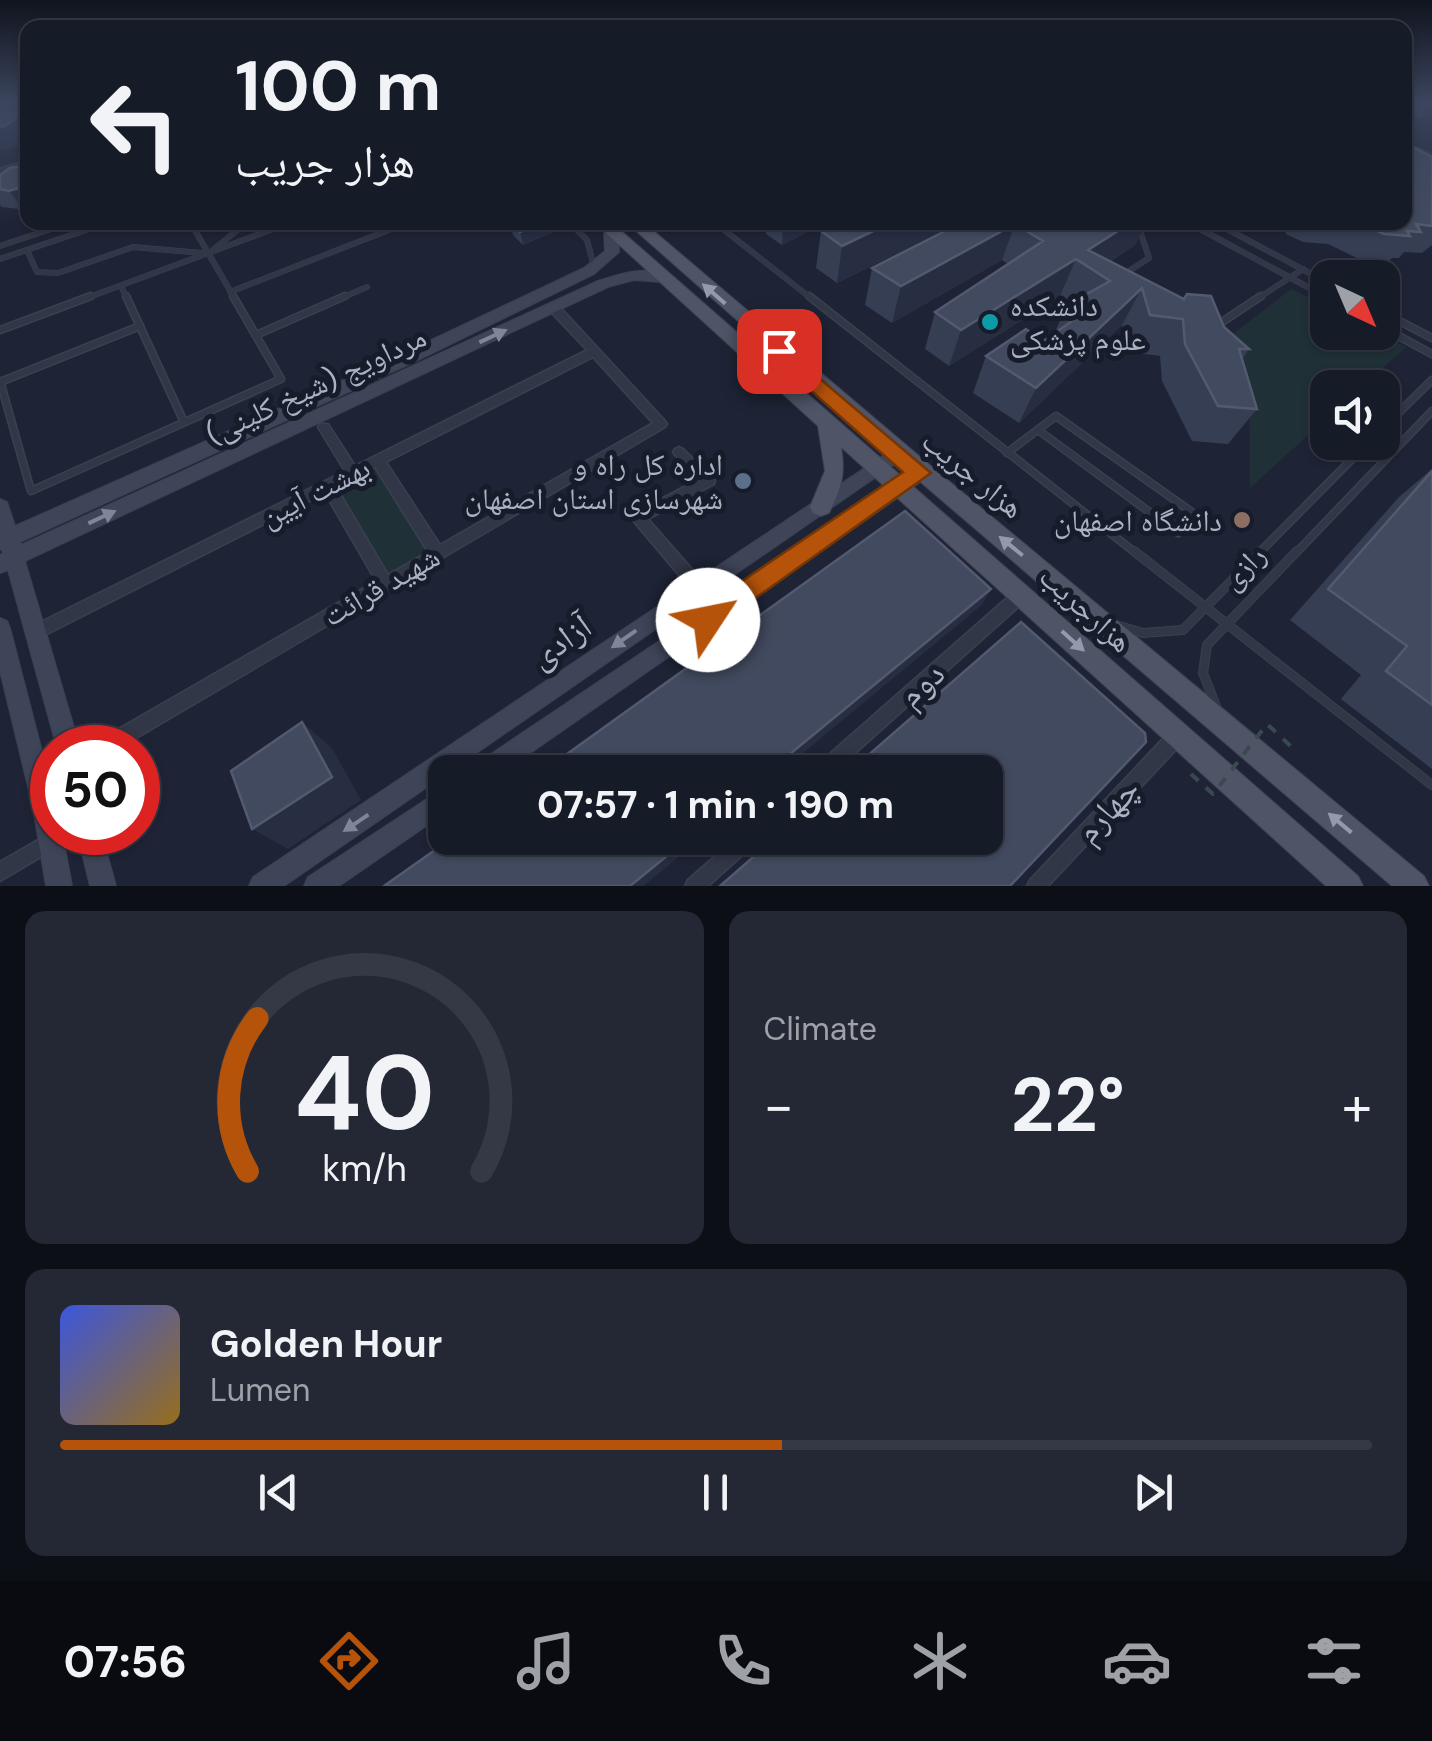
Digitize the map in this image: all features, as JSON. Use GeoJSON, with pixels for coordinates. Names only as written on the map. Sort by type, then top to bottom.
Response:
{"type":"FeatureCollection","features":[{"type":"Feature","properties":{"kind":"main road"},"geometry":{"type":"LineString","coordinates":[[594,267],[612,252],[607,230]]}},
{"type":"Feature","properties":{"kind":"main road","name":"هزارجریب"},"geometry":{"type":"LineString","coordinates":[[609,230],[1348,886]]}},
{"type":"Feature","properties":{"kind":"main road","name":"هزار جریب"},"geometry":{"type":"LineString","coordinates":[[642,230],[896,454],[1097,614],[1414,886]]}},
{"type":"Feature","properties":{"kind":"main road","name":"مرداویج (شیخ کلینی)"},"geometry":{"type":"LineString","coordinates":[[414,364],[594,267]]}},
{"type":"Feature","properties":{"kind":"main road","name":"مرداویج (شیخ کلینی)"},"geometry":{"type":"LineString","coordinates":[[6,550],[414,364],[633,275],[662,277]]}},
{"type":"Feature","properties":{"kind":"main road"},"geometry":{"type":"LineString","coordinates":[[821,506],[835,471],[827,426]]}},
{"type":"Feature","properties":{"kind":"main road","name":"آزادی"},"geometry":{"type":"LineString","coordinates":[[262,886],[896,454]]}},
{"type":"Feature","properties":{"kind":"main road","name":"آزادی"},"geometry":{"type":"LineString","coordinates":[[509,755],[920,473]]}},
{"type":"Feature","properties":{"kind":"main road"},"geometry":{"type":"LineString","coordinates":[[0,507],[6,550],[36,632],[62,725]]}},
{"type":"Feature","properties":{"kind":"main road"},"geometry":{"type":"LineString","coordinates":[[0,628],[8,689],[30,769]]}},
{"type":"Feature","properties":{"kind":"main road"},"geometry":{"type":"LineString","coordinates":[[475,742],[481,755]]}},
{"type":"Feature","properties":{"kind":"main road"},"geometry":{"type":"LineString","coordinates":[[317,886],[428,811]]}},
{"type":"Feature","properties":{"kind":"main road"},"geometry":{"type":"LineString","coordinates":[[52,855],[58,886]]}},
{"type":"Feature","properties":{"kind":"main road"},"geometry":{"type":"LineString","coordinates":[[95,855],[103,886]]}},
{"type":"Feature","properties":{"kind":"street"},"geometry":{"type":"LineString","coordinates":[[554,308],[595,352]]}},
{"type":"Feature","properties":{"kind":"street","name":"شهید قرائت"},"geometry":{"type":"LineString","coordinates":[[141,725],[661,424],[595,352]]}},
{"type":"Feature","properties":{"kind":"street","name":"بهشت آیین"},"geometry":{"type":"LineString","coordinates":[[36,632],[595,352]]}},
{"type":"Feature","properties":{"kind":"street"},"geometry":{"type":"LineString","coordinates":[[324,427],[353,474]]}},
{"type":"Feature","properties":{"kind":"street"},"geometry":{"type":"LineString","coordinates":[[679,452],[709,480],[638,518],[699,588]]}},
{"type":"Feature","properties":{"kind":"street"},"geometry":{"type":"LineString","coordinates":[[378,461],[437,553]]}},
{"type":"Feature","properties":{"kind":"street"},"geometry":{"type":"LineString","coordinates":[[328,486],[385,583]]}},
{"type":"Feature","properties":{"kind":"street","name":"دوم"},"geometry":{"type":"LineString","coordinates":[[841,755],[1021,595]]}},
{"type":"Feature","properties":{"kind":"street","name":"چهارم"},"geometry":{"type":"LineString","coordinates":[[1036,886],[1178,735]]}},
{"type":"Feature","properties":{"kind":"street"},"geometry":{"type":"LineString","coordinates":[[0,872],[30,854]]}},
{"type":"Feature","properties":{"kind":"street"},"geometry":{"type":"LineString","coordinates":[[694,886],[730,855]]}},
{"type":"Feature","properties":{"kind":"lane"},"geometry":{"type":"LineString","coordinates":[[0,246],[48,230]]}},
{"type":"Feature","properties":{"kind":"lane"},"geometry":{"type":"LineString","coordinates":[[0,259],[86,230]]}},
{"type":"Feature","properties":{"kind":"lane"},"geometry":{"type":"LineString","coordinates":[[140,326],[0,381],[30,491],[281,378],[194,230]]}},
{"type":"Feature","properties":{"kind":"lane"},"geometry":{"type":"LineString","coordinates":[[27,250],[37,272],[58,273],[134,247],[208,254],[237,230]]}},
{"type":"Feature","properties":{"kind":"lane"},"geometry":{"type":"LineString","coordinates":[[0,330],[271,230]]}},
{"type":"Feature","properties":{"kind":"lane"},"geometry":{"type":"LineString","coordinates":[[230,292],[389,230]]}},
{"type":"Feature","properties":{"kind":"lane"},"geometry":{"type":"LineString","coordinates":[[577,230],[588,240],[594,267]]}},
{"type":"Feature","properties":{"kind":"lane"},"geometry":{"type":"LineString","coordinates":[[724,230],[1432,786]]}},
{"type":"Feature","properties":{"kind":"lane"},"geometry":{"type":"LineString","coordinates":[[1108,284],[1148,258],[1137,230]]}},
{"type":"Feature","properties":{"kind":"lane"},"geometry":{"type":"LineString","coordinates":[[1202,230],[1310,288]]}},
{"type":"Feature","properties":{"kind":"lane"},"geometry":{"type":"LineString","coordinates":[[1229,230],[1310,273]]}},
{"type":"Feature","properties":{"kind":"lane"},"geometry":{"type":"LineString","coordinates":[[1210,329],[1303,270]]}},
{"type":"Feature","properties":{"kind":"lane"},"geometry":{"type":"LineString","coordinates":[[121,286],[184,422]]}},
{"type":"Feature","properties":{"kind":"lane"},"geometry":{"type":"LineString","coordinates":[[256,335],[368,287]]}},
{"type":"Feature","properties":{"kind":"lane"},"geometry":{"type":"LineString","coordinates":[[1400,321],[1432,338]]}},
{"type":"Feature","properties":{"kind":"lane"},"geometry":{"type":"LineString","coordinates":[[1400,337],[1432,354]]}},
{"type":"Feature","properties":{"kind":"lane"},"geometry":{"type":"LineString","coordinates":[[1400,411],[1432,380]]}},
{"type":"Feature","properties":{"kind":"lane","name":"رازی"},"geometry":{"type":"LineString","coordinates":[[1222,721],[1205,684],[1202,661],[1207,645],[1432,411]]}},
{"type":"Feature","properties":{"kind":"lane"},"geometry":{"type":"LineString","coordinates":[[1007,453],[1056,416],[1196,515],[1178,532],[1038,430]]}},
{"type":"Feature","properties":{"kind":"lane","name":"رازی"},"geometry":{"type":"LineString","coordinates":[[1097,614],[1128,629],[1183,630],[1351,460]]}},
{"type":"Feature","properties":{"kind":"path"},"geometry":{"type":"LineString","coordinates":[[1191,774],[1213,794],[1267,724],[1296,751]]}},
{"type":"Feature","properties":{"kind":"shaded area"},"geometry":{"type":"Polygon","coordinates":[[[1291,289],[1310,298],[1310,350],[1400,350],[1400,344],[1406,347],[1380,370],[1310,370],[1310,433],[1250,488],[1249,398],[1224,341],[1291,289]]]}},
{"type":"Feature","properties":{"kind":"shaded area"},"geometry":{"type":"Polygon","coordinates":[[[378,461],[437,553],[385,583],[328,486],[378,461]]]}},
{"type":"Feature","properties":{"kind":"building"},"geometry":{"type":"Polygon","coordinates":[[[1412,147],[1432,157],[1432,226],[1416,224],[1421,232],[1407,231],[1410,236],[1375,230],[1412,230],[1412,147]]]}},
{"type":"Feature","properties":{"kind":"building"},"geometry":{"type":"Polygon","coordinates":[[[20,166],[20,188],[0,189],[0,175],[20,166]]]}},
{"type":"Feature","properties":{"kind":"building"},"geometry":{"type":"Polygon","coordinates":[[[823,230],[875,230],[842,246],[823,230]]]}},
{"type":"Feature","properties":{"kind":"building"},"geometry":{"type":"Polygon","coordinates":[[[947,230],[1004,230],[901,286],[872,268],[947,230]]]}},
{"type":"Feature","properties":{"kind":"building"},"geometry":{"type":"Polygon","coordinates":[[[1025,230],[1119,230],[1088,250],[1184,299],[1187,294],[1211,296],[1224,327],[1249,349],[1239,349],[1257,409],[1218,406],[1185,344],[1183,319],[1150,315],[1142,288],[1036,388],[986,356],[1026,329],[1042,342],[1082,314],[1067,305],[1110,281],[1076,259],[961,330],[935,312],[1043,241],[1025,230]]]}},
{"type":"Feature","properties":{"kind":"building"},"geometry":{"type":"Polygon","coordinates":[[[1432,471],[1432,705],[1386,671],[1407,646],[1328,589],[1432,471]]]}},
{"type":"Feature","properties":{"kind":"building"},"geometry":{"type":"Polygon","coordinates":[[[905,511],[991,589],[789,755],[566,755],[905,511]]]}},
{"type":"Feature","properties":{"kind":"building"},"geometry":{"type":"Polygon","coordinates":[[[1021,622],[1145,733],[1146,742],[1010,886],[720,886],[756,855],[1003,855],[1003,755],[868,755],[1021,622]]]}},
{"type":"Feature","properties":{"kind":"building"},"geometry":{"type":"Polygon","coordinates":[[[302,722],[332,777],[252,829],[231,771],[302,722]]]}},
{"type":"Feature","properties":{"kind":"building"},"geometry":{"type":"Polygon","coordinates":[[[428,855],[668,855],[630,886],[384,886],[428,855]]]}},
{"type":"Feature","properties":{"kind":"place","name":"دانشکده علوم پزشکی"},"geometry":{"type":"Point","coordinates":[990,322]}},
{"type":"Feature","properties":{"kind":"place","name":"اداره کل راه و شهرسازی استان اصفهان"},"geometry":{"type":"Point","coordinates":[743,481]}},
{"type":"Feature","properties":{"kind":"place","name":"دانشگاه اصفهان"},"geometry":{"type":"Point","coordinates":[1242,520]}},
{"type":"Feature","properties":{"kind":"route"},"geometry":{"type":"LineString","coordinates":[[708,620],[920,473],[779,351]]}}]}
